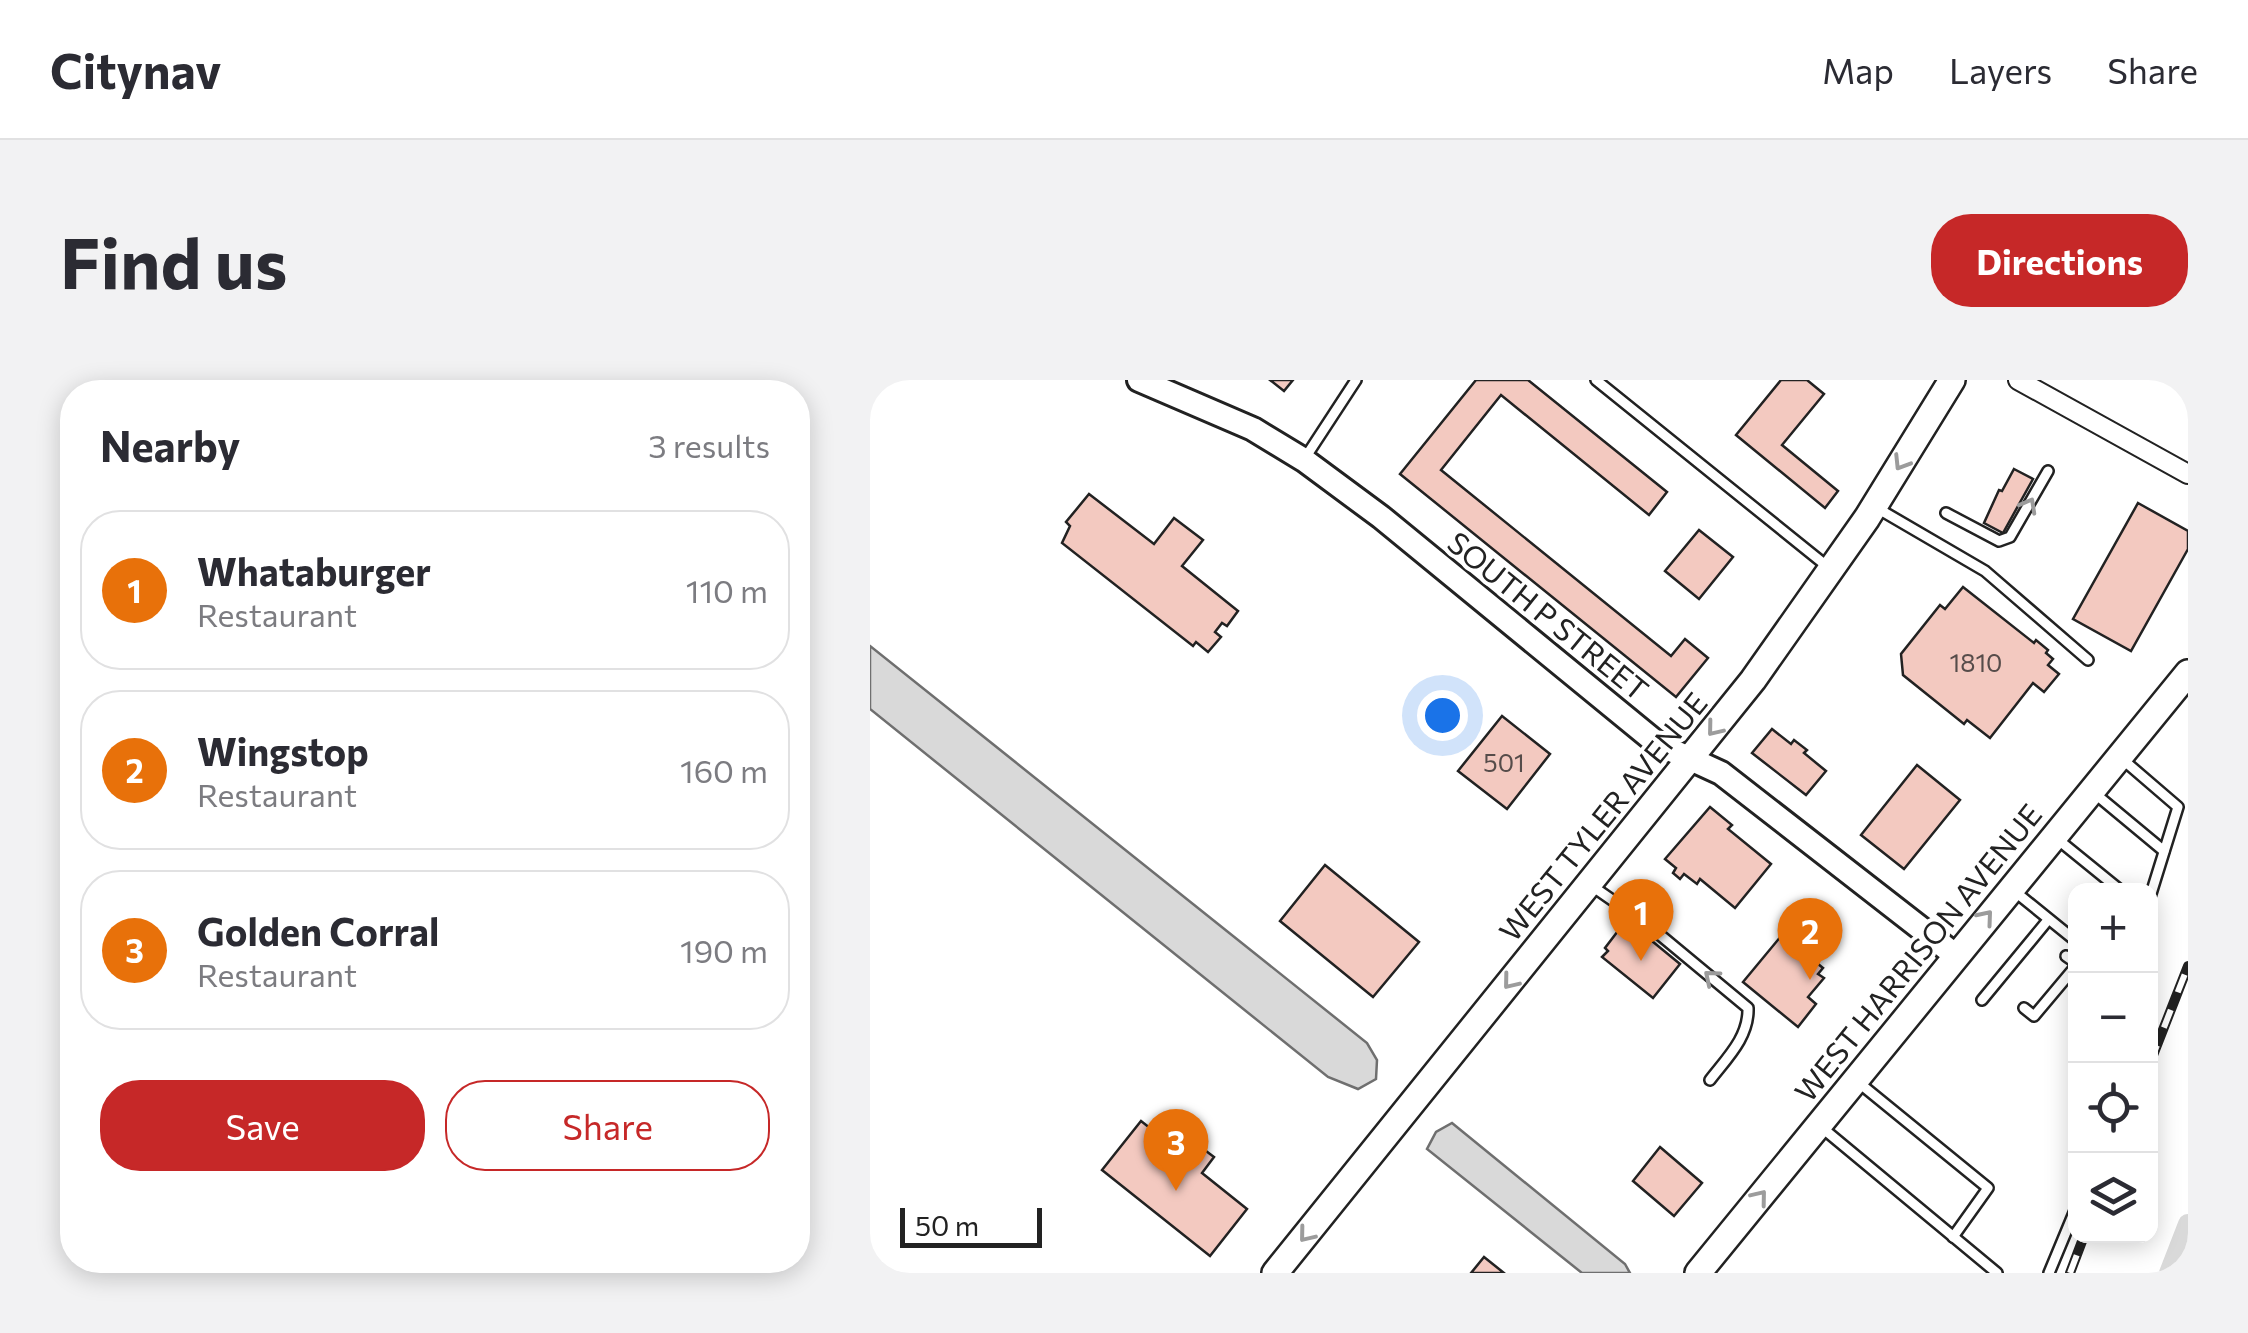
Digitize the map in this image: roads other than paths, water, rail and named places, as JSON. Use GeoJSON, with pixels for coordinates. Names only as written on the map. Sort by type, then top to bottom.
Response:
{"type":"FeatureCollection","features":[{"type":"Feature","properties":{"kind":"main road","name":"WEST TYLER AVENUE"},"geometry":{"type":"LineString","coordinates":[[1275,1273],[1753,680],[1832,570],[1952,380]]}},
{"type":"Feature","properties":{"kind":"main road","name":"WEST HARRISON AVENUE"},"geometry":{"type":"LineString","coordinates":[[1698,1273],[2188,673]]}},
{"type":"Feature","properties":{"kind":"street","name":"SOUTH P STREET"},"geometry":{"type":"LineString","coordinates":[[1139,380],[1253,429],[1304,460],[1381,517],[1658,744],[1721,773],[1955,955]]}},
{"type":"Feature","properties":{"kind":"street"},"geometry":{"type":"LineString","coordinates":[[2018,380],[2188,474]]}},
{"type":"Feature","properties":{"kind":"lane"},"geometry":{"type":"LineString","coordinates":[[1304,460],[1356,380]]}},
{"type":"Feature","properties":{"kind":"lane"},"geometry":{"type":"LineString","coordinates":[[1596,380],[1832,570]]}},
{"type":"Feature","properties":{"kind":"lane"},"geometry":{"type":"LineString","coordinates":[[1946,513],[1990,538],[2000,541],[2010,537],[2048,471]]}},
{"type":"Feature","properties":{"kind":"lane"},"geometry":{"type":"LineString","coordinates":[[1874,506],[1985,571],[2088,660]]}},
{"type":"Feature","properties":{"kind":"lane"},"geometry":{"type":"LineString","coordinates":[[2119,756],[2178,807],[2154,883]]}},
{"type":"Feature","properties":{"kind":"lane"},"geometry":{"type":"LineString","coordinates":[[2091,791],[2164,851]]}},
{"type":"Feature","properties":{"kind":"lane"},"geometry":{"type":"LineString","coordinates":[[2054,836],[2111,883]]}},
{"type":"Feature","properties":{"kind":"lane"},"geometry":{"type":"LineString","coordinates":[[1589,883],[1648,925],[1748,1008],[1742,1037],[1710,1080]]}},
{"type":"Feature","properties":{"kind":"lane"},"geometry":{"type":"LineString","coordinates":[[2010,888],[2068,936]]}},
{"type":"Feature","properties":{"kind":"lane"},"geometry":{"type":"LineString","coordinates":[[1982,1000],[1999,988],[2041,935],[2048,920]]}},
{"type":"Feature","properties":{"kind":"lane"},"geometry":{"type":"LineString","coordinates":[[2053,973],[2063,981]]}},
{"type":"Feature","properties":{"kind":"lane"},"geometry":{"type":"LineString","coordinates":[[2024,1008],[2034,1016],[2069,973]]}},
{"type":"Feature","properties":{"kind":"lane"},"geometry":{"type":"LineString","coordinates":[[2038,991],[2048,999]]}},
{"type":"Feature","properties":{"kind":"lane"},"geometry":{"type":"LineString","coordinates":[[1855,1079],[1988,1188],[1953,1237]]}},
{"type":"Feature","properties":{"kind":"lane"},"geometry":{"type":"LineString","coordinates":[[1818,1124],[1997,1273]]}},
{"type":"Feature","properties":{"kind":"lane"},"geometry":{"type":"LineString","coordinates":[[2048,1273],[2068,1227]]}},
{"type":"Feature","properties":{"kind":"waterway"},"geometry":{"type":"LineString","coordinates":[[2169,1273],[2188,1224]]}},
{"type":"Feature","properties":{"kind":"railway"},"geometry":{"type":"LineString","coordinates":[[2158,1043],[2188,966]]}},
{"type":"Feature","properties":{"kind":"railway"},"geometry":{"type":"LineString","coordinates":[[2070,1273],[2081,1243]]}},
{"type":"Feature","properties":{"kind":"place","name":"Whataburger"},"geometry":{"type":"Point","coordinates":[1641,961]}},
{"type":"Feature","properties":{"kind":"place","name":"Wingstop"},"geometry":{"type":"Point","coordinates":[1810,980]}},
{"type":"Feature","properties":{"kind":"place","name":"Golden Corral"},"geometry":{"type":"Point","coordinates":[1176,1191]}}]}
